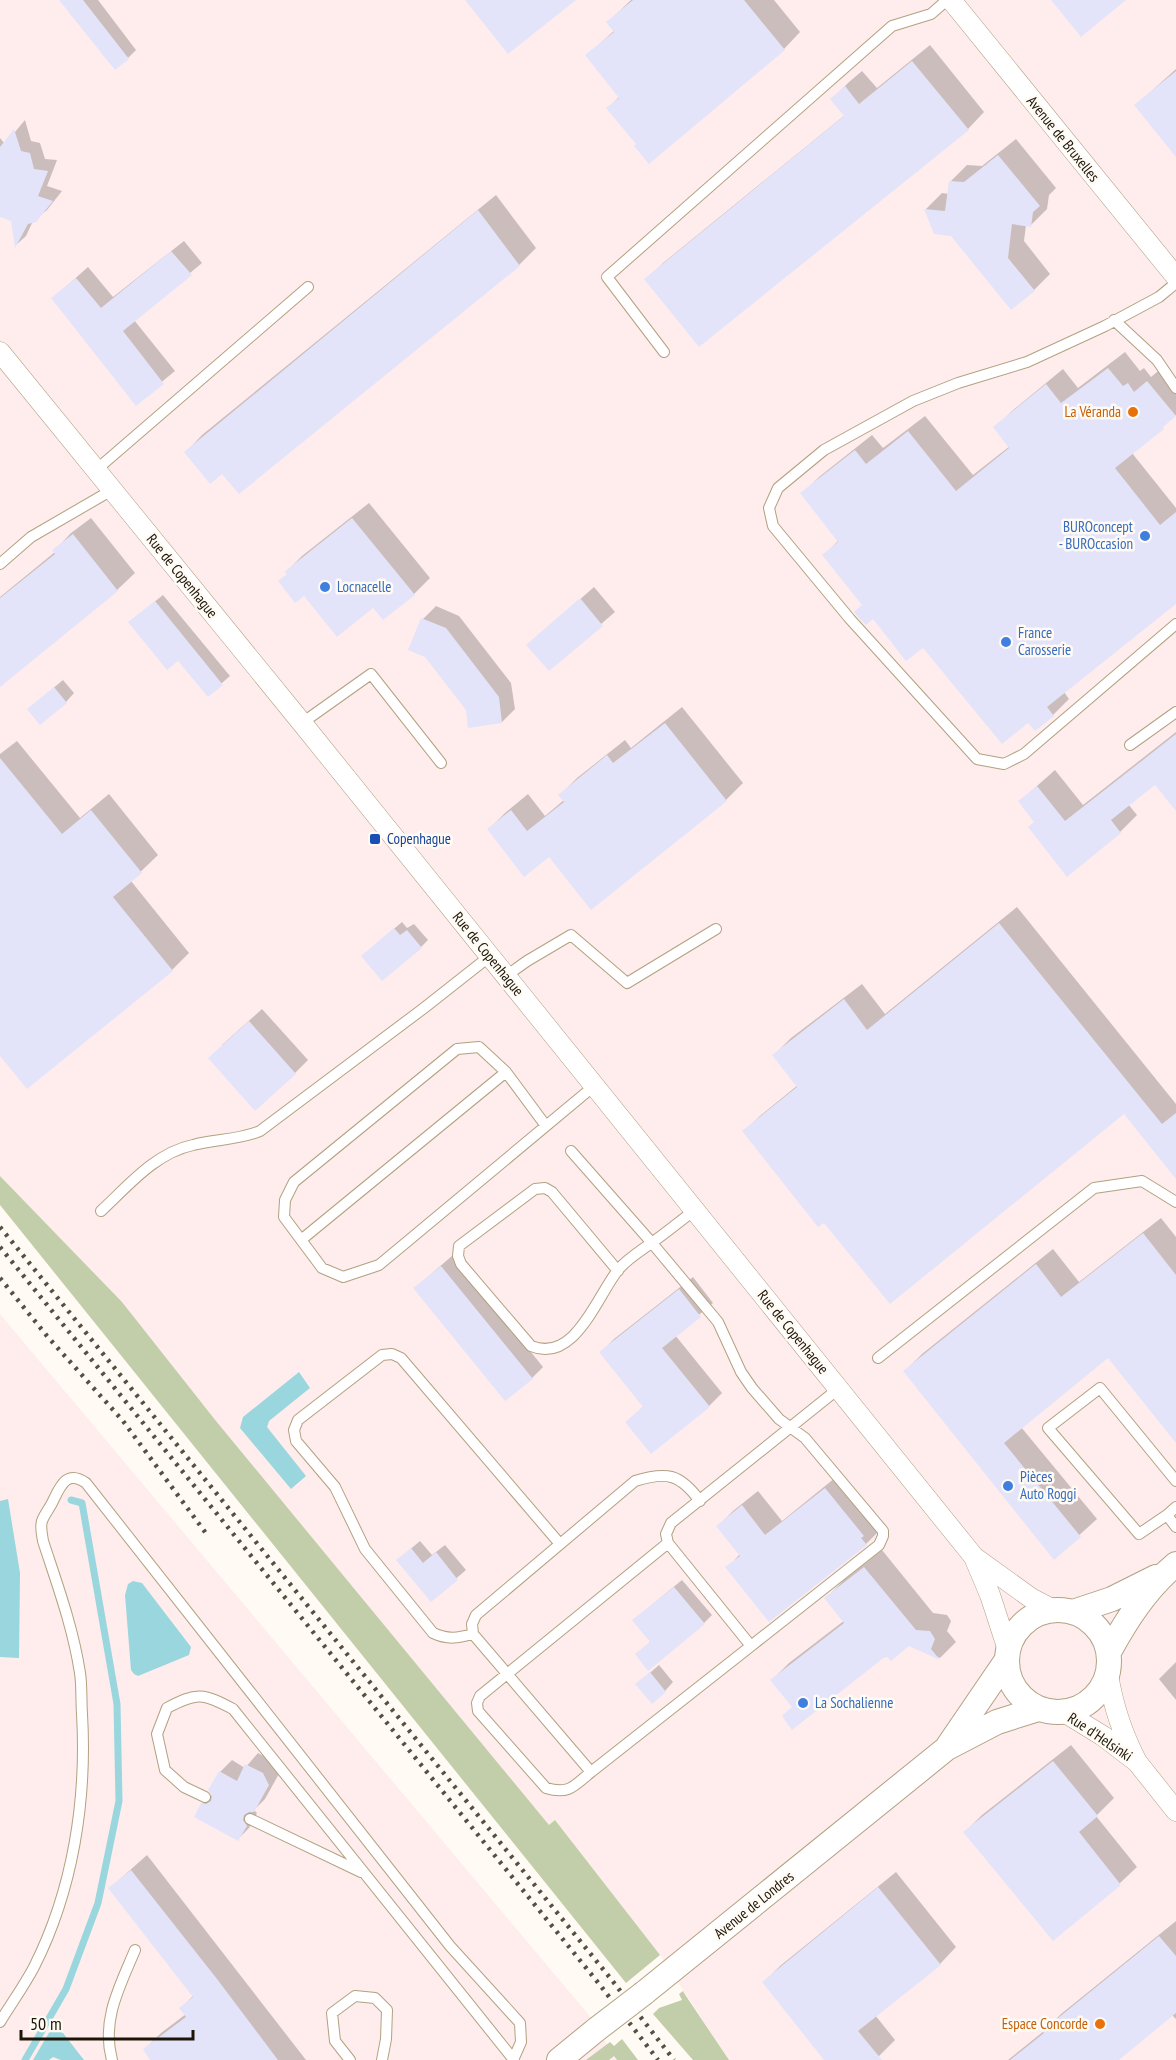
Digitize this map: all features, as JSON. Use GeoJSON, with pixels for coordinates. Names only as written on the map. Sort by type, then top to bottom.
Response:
{"type":"FeatureCollection","features":[{"type":"Feature","properties":{"kind":"street","name":"Avenue de Bruxelles"},"geometry":{"type":"LineString","coordinates":[[949,0],[1176,277]]}},
{"type":"Feature","properties":{"kind":"street","name":"Rue de Copenhague"},"geometry":{"type":"LineString","coordinates":[[0,352],[974,1557],[1032,1598],[1063,1611]]}},
{"type":"Feature","properties":{"kind":"street","name":"Rue de Copenhague"},"geometry":{"type":"LineString","coordinates":[[974,1557],[993,1604],[1007,1656]]}},
{"type":"Feature","properties":{"kind":"street"},"geometry":{"type":"LineString","coordinates":[[1171,1568],[1127,1619],[1100,1690],[1089,1702],[1064,1712],[1038,1709],[1023,1701],[1009,1678],[1007,1656],[1015,1633],[1023,1623],[1035,1615],[1112,1599],[1171,1568]]}},
{"type":"Feature","properties":{"kind":"street"},"geometry":{"type":"LineString","coordinates":[[1063,1611],[1091,1621],[1103,1635],[1109,1663]]}},
{"type":"Feature","properties":{"kind":"street","name":"Avenue de Londres"},"geometry":{"type":"LineString","coordinates":[[946,1748],[1007,1656]]}},
{"type":"Feature","properties":{"kind":"street","name":"Rue d'Helsinki"},"geometry":{"type":"LineString","coordinates":[[1109,1663],[1112,1700],[1118,1720],[1137,1762]]}},
{"type":"Feature","properties":{"kind":"street","name":"Avenue de Londres"},"geometry":{"type":"LineString","coordinates":[[559,2060],[946,1748],[997,1722],[1038,1709]]}},
{"type":"Feature","properties":{"kind":"street","name":"Rue d'Helsinki"},"geometry":{"type":"LineString","coordinates":[[1064,1712],[1103,1736],[1137,1762],[1176,1811]]}},
{"type":"Feature","properties":{"kind":"lane"},"geometry":{"type":"LineString","coordinates":[[664,352],[607,277],[892,26],[930,14],[949,0]]}},
{"type":"Feature","properties":{"kind":"lane"},"geometry":{"type":"LineString","coordinates":[[1176,283],[1159,297],[1027,362],[958,383],[913,401],[824,450],[778,488],[769,508],[772,526],[850,619],[977,759],[1004,764],[1024,754],[1176,624]]}},
{"type":"Feature","properties":{"kind":"lane"},"geometry":{"type":"LineString","coordinates":[[96,470],[308,286]]}},
{"type":"Feature","properties":{"kind":"lane"},"geometry":{"type":"LineString","coordinates":[[1114,320],[1157,360],[1176,388]]}},
{"type":"Feature","properties":{"kind":"lane"},"geometry":{"type":"LineString","coordinates":[[0,564],[31,537],[112,490]]}},
{"type":"Feature","properties":{"kind":"lane"},"geometry":{"type":"LineString","coordinates":[[302,723],[371,674],[441,763]]}},
{"type":"Feature","properties":{"kind":"lane"},"geometry":{"type":"LineString","coordinates":[[1130,745],[1176,712]]}},
{"type":"Feature","properties":{"kind":"lane"},"geometry":{"type":"LineString","coordinates":[[506,976],[526,961],[571,935],[627,983],[716,929]]}},
{"type":"Feature","properties":{"kind":"lane"},"geometry":{"type":"LineString","coordinates":[[101,1211],[159,1159],[173,1151],[193,1144],[247,1136],[260,1131],[490,956]]}},
{"type":"Feature","properties":{"kind":"lane"},"geometry":{"type":"LineString","coordinates":[[546,1126],[506,1072],[479,1047],[457,1049],[294,1182],[285,1200],[284,1217],[322,1268],[343,1277],[379,1265],[546,1126],[594,1086]]}},
{"type":"Feature","properties":{"kind":"lane"},"geometry":{"type":"LineString","coordinates":[[301,1240],[506,1072]]}},
{"type":"Feature","properties":{"kind":"lane"},"geometry":{"type":"LineString","coordinates":[[571,1152],[718,1322],[741,1372],[752,1388],[779,1419],[805,1438],[883,1531],[884,1536],[879,1545],[568,1791],[546,1788],[478,1711],[477,1703],[480,1696],[668,1544]]}},
{"type":"Feature","properties":{"kind":"lane"},"geometry":{"type":"LineString","coordinates":[[878,1358],[1094,1188],[1142,1181],[1176,1202]]}},
{"type":"Feature","properties":{"kind":"lane"},"geometry":{"type":"LineString","coordinates":[[618,1271],[552,1191],[545,1188],[535,1189],[459,1246],[458,1256],[461,1264],[531,1346],[539,1349],[554,1348],[570,1338],[589,1318],[618,1271],[629,1259],[695,1210]]}},
{"type":"Feature","properties":{"kind":"lane"},"geometry":{"type":"LineString","coordinates":[[473,1634],[455,1639],[442,1638],[433,1633],[365,1549],[335,1487],[296,1442],[294,1430],[298,1420],[382,1355],[392,1354],[401,1358],[560,1544]]}},
{"type":"Feature","properties":{"kind":"lane"},"geometry":{"type":"LineString","coordinates":[[1176,1481],[1100,1388],[1048,1428],[1139,1534],[1176,1507]]}},
{"type":"Feature","properties":{"kind":"lane"},"geometry":{"type":"LineString","coordinates":[[751,1646],[668,1544],[666,1534],[671,1523],[838,1389]]}},
{"type":"Feature","properties":{"kind":"lane"},"geometry":{"type":"LineString","coordinates":[[591,1772],[473,1634],[472,1624],[476,1615],[635,1481],[652,1475],[675,1478],[688,1485],[700,1501]]}},
{"type":"Feature","properties":{"kind":"lane"},"geometry":{"type":"LineString","coordinates":[[0,2022],[34,1967],[53,1920],[71,1864],[80,1804],[83,1742],[80,1673],[66,1611],[43,1541],[42,1531],[42,1520],[62,1484],[70,1478],[79,1478],[86,1483],[450,1946],[520,2023],[521,2042],[513,2060],[232,1709],[211,1697],[188,1697],[167,1708],[157,1734],[165,1770],[184,1787],[205,1797]]}},
{"type":"Feature","properties":{"kind":"lane"},"geometry":{"type":"LineString","coordinates":[[1167,1515],[1176,1527]]}},
{"type":"Feature","properties":{"kind":"lane"},"geometry":{"type":"LineString","coordinates":[[250,1819],[365,1875]]}},
{"type":"Feature","properties":{"kind":"lane"},"geometry":{"type":"LineString","coordinates":[[112,2060],[108,2028],[111,2008],[135,1950]]}},
{"type":"Feature","properties":{"kind":"lane"},"geometry":{"type":"LineString","coordinates":[[350,2060],[335,2041],[332,2013],[355,1996],[375,1998],[387,2010],[386,2039],[382,2060]]}},
{"type":"Feature","properties":{"kind":"shaded area"},"geometry":{"type":"Polygon","coordinates":[[[0,0],[1176,0],[1176,2060],[729,2060],[660,1955],[556,1821],[549,1825],[216,1421],[122,1302],[0,1176],[0,0]]]}},
{"type":"Feature","properties":{"kind":"shaded area"},"geometry":{"type":"Polygon","coordinates":[[[0,1314],[588,2014],[617,2060],[0,2060],[0,1314]]]}},
{"type":"Feature","properties":{"kind":"green space"},"geometry":{"type":"Polygon","coordinates":[[[0,1176],[122,1302],[216,1421],[549,1825],[555,1820],[660,1955],[626,1983],[0,1205],[0,1176]]]}},
{"type":"Feature","properties":{"kind":"green space"},"geometry":{"type":"Polygon","coordinates":[[[683,1991],[729,2060],[693,2060],[653,2014],[659,2008],[682,2000],[679,1994],[683,1991]]]}},
{"type":"Feature","properties":{"kind":"green space"},"geometry":{"type":"Polygon","coordinates":[[[622,2039],[638,2060],[617,2060],[614,2056],[609,2060],[586,2060],[610,2042],[614,2046],[622,2039]]]}},
{"type":"Feature","properties":{"kind":"water"},"geometry":{"type":"Polygon","coordinates":[[[299,1372],[310,1388],[269,1421],[267,1427],[306,1476],[291,1489],[240,1428],[243,1417],[299,1372]]]}},
{"type":"Feature","properties":{"kind":"water"},"geometry":{"type":"Polygon","coordinates":[[[8,1499],[20,1573],[19,1658],[0,1657],[0,1501],[8,1499]]]}},
{"type":"Feature","properties":{"kind":"water"},"geometry":{"type":"Polygon","coordinates":[[[133,1581],[142,1583],[191,1647],[189,1655],[138,1676],[131,1670],[125,1595],[128,1584],[133,1581]]]}},
{"type":"Feature","properties":{"kind":"water"},"geometry":{"type":"Polygon","coordinates":[[[57,2030],[63,2033],[84,2060],[61,2060],[53,2057],[49,2060],[33,2060],[50,2031],[57,2030]]]}},
{"type":"Feature","properties":{"kind":"building"},"geometry":{"type":"Polygon","coordinates":[[[59,0],[83,0],[129,59],[115,70],[59,0]]]}},
{"type":"Feature","properties":{"kind":"building"},"geometry":{"type":"Polygon","coordinates":[[[465,0],[576,0],[508,54],[465,0]]]}},
{"type":"Feature","properties":{"kind":"building"},"geometry":{"type":"Polygon","coordinates":[[[633,0],[744,0],[785,50],[649,164],[634,146],[636,144],[606,108],[619,98],[585,55],[614,32],[606,22],[633,0]]]}},
{"type":"Feature","properties":{"kind":"building"},"geometry":{"type":"Polygon","coordinates":[[[1051,0],[1126,0],[1081,37],[1051,0]]]}},
{"type":"Feature","properties":{"kind":"building"},"geometry":{"type":"Polygon","coordinates":[[[912,61],[969,130],[699,347],[644,279],[844,116],[830,99],[845,86],[859,104],[912,61]]]}},
{"type":"Feature","properties":{"kind":"building"},"geometry":{"type":"Polygon","coordinates":[[[1176,71],[1176,157],[1134,105],[1176,71]]]}},
{"type":"Feature","properties":{"kind":"building"},"geometry":{"type":"Polygon","coordinates":[[[14,129],[21,151],[30,153],[34,169],[48,171],[38,196],[53,201],[36,222],[28,224],[15,248],[11,221],[0,217],[0,147],[14,129]]]}},
{"type":"Feature","properties":{"kind":"building"},"geometry":{"type":"Polygon","coordinates":[[[998,155],[1040,206],[1033,212],[1031,227],[1012,224],[1008,258],[1035,291],[1011,310],[951,236],[934,234],[924,209],[945,211],[949,181],[964,182],[998,155]]]}},
{"type":"Feature","properties":{"kind":"building"},"geometry":{"type":"Polygon","coordinates":[[[478,210],[520,266],[239,494],[222,474],[210,484],[184,452],[478,210]]]}},
{"type":"Feature","properties":{"kind":"building"},"geometry":{"type":"Polygon","coordinates":[[[171,251],[192,275],[123,331],[164,384],[136,406],[51,298],[76,278],[101,308],[171,251]]]}},
{"type":"Feature","properties":{"kind":"building"},"geometry":{"type":"Polygon","coordinates":[[[1108,368],[1123,386],[1128,383],[1134,392],[1147,381],[1176,416],[1163,427],[1164,429],[1115,468],[1160,525],[1176,512],[1176,604],[1047,707],[1054,716],[1035,731],[1028,723],[1002,744],[923,648],[906,661],[873,619],[866,625],[854,612],[862,605],[822,555],[838,542],[800,493],[855,450],[866,464],[908,431],[956,491],[1009,448],[993,427],[1046,384],[1061,403],[1108,368]]]}},
{"type":"Feature","properties":{"kind":"building"},"geometry":{"type":"Polygon","coordinates":[[[352,518],[415,595],[383,620],[373,608],[337,637],[304,596],[295,603],[278,581],[287,574],[284,572],[352,518]]]}},
{"type":"Feature","properties":{"kind":"building"},"geometry":{"type":"Polygon","coordinates":[[[73,534],[118,591],[0,687],[0,598],[55,554],[52,550],[73,534]]]}},
{"type":"Feature","properties":{"kind":"building"},"geometry":{"type":"Polygon","coordinates":[[[580,598],[603,626],[549,671],[526,645],[580,598]]]}},
{"type":"Feature","properties":{"kind":"building"},"geometry":{"type":"Polygon","coordinates":[[[155,601],[223,685],[208,697],[178,661],[167,670],[128,622],[155,601]]]}},
{"type":"Feature","properties":{"kind":"building"},"geometry":{"type":"Polygon","coordinates":[[[421,618],[446,628],[499,697],[502,723],[468,728],[466,710],[425,657],[408,650],[421,618]]]}},
{"type":"Feature","properties":{"kind":"building"},"geometry":{"type":"Polygon","coordinates":[[[54,687],[67,703],[40,725],[27,709],[54,687]]]}},
{"type":"Feature","properties":{"kind":"building"},"geometry":{"type":"Polygon","coordinates":[[[665,723],[727,801],[591,910],[549,857],[524,877],[487,829],[511,810],[527,831],[564,802],[558,795],[607,755],[613,763],[665,723]]]}},
{"type":"Feature","properties":{"kind":"building"},"geometry":{"type":"Polygon","coordinates":[[[1176,734],[1176,811],[1155,785],[1111,820],[1121,833],[1067,877],[1028,827],[1034,822],[1018,801],[1037,786],[1065,821],[1176,734]]]}},
{"type":"Feature","properties":{"kind":"building"},"geometry":{"type":"Polygon","coordinates":[[[0,758],[62,834],[91,810],[142,873],[113,897],[173,971],[27,1089],[0,1056],[0,758]]]}},
{"type":"Feature","properties":{"kind":"building"},"geometry":{"type":"Polygon","coordinates":[[[999,923],[1162,1124],[1176,1113],[1176,1179],[1124,1114],[890,1304],[824,1223],[818,1227],[742,1131],[797,1087],[772,1055],[844,999],[867,1030],[999,923]]]}},
{"type":"Feature","properties":{"kind":"building"},"geometry":{"type":"Polygon","coordinates":[[[394,928],[400,935],[407,930],[422,948],[382,981],[361,956],[394,928]]]}},
{"type":"Feature","properties":{"kind":"building"},"geometry":{"type":"Polygon","coordinates":[[[249,1021],[296,1074],[255,1111],[208,1058],[249,1021]]]}},
{"type":"Feature","properties":{"kind":"building"},"geometry":{"type":"Polygon","coordinates":[[[1143,1233],[1176,1275],[1176,1443],[1108,1358],[1004,1443],[1081,1537],[1054,1560],[903,1371],[1036,1264],[1061,1297],[1143,1233]]]}},
{"type":"Feature","properties":{"kind":"building"},"geometry":{"type":"Polygon","coordinates":[[[441,1266],[533,1379],[505,1401],[413,1288],[441,1266]]]}},
{"type":"Feature","properties":{"kind":"building"},"geometry":{"type":"Polygon","coordinates":[[[679,1289],[701,1317],[662,1348],[710,1407],[651,1454],[625,1422],[643,1407],[599,1352],[679,1289]]]}},
{"type":"Feature","properties":{"kind":"building"},"geometry":{"type":"Polygon","coordinates":[[[825,1488],[864,1536],[861,1538],[867,1545],[769,1622],[725,1567],[740,1556],[716,1526],[742,1505],[765,1535],[825,1488]]]}},
{"type":"Feature","properties":{"kind":"building"},"geometry":{"type":"Polygon","coordinates":[[[411,1548],[423,1563],[436,1552],[458,1580],[431,1602],[396,1560],[411,1548]]]}},
{"type":"Feature","properties":{"kind":"building"},"geometry":{"type":"Polygon","coordinates":[[[864,1567],[916,1630],[930,1631],[935,1639],[931,1649],[940,1660],[909,1646],[891,1661],[886,1656],[792,1730],[782,1716],[792,1707],[770,1680],[844,1623],[824,1598],[864,1567]]]}},
{"type":"Feature","properties":{"kind":"building"},"geometry":{"type":"Polygon","coordinates":[[[674,1587],[705,1624],[648,1671],[635,1654],[650,1642],[632,1620],[674,1587]]]}},
{"type":"Feature","properties":{"kind":"building"},"geometry":{"type":"Polygon","coordinates":[[[650,1672],[666,1692],[652,1704],[635,1684],[650,1672]]]}},
{"type":"Feature","properties":{"kind":"building"},"geometry":{"type":"Polygon","coordinates":[[[1053,1761],[1098,1816],[1079,1832],[1121,1885],[1053,1941],[963,1832],[1053,1761]]]}},
{"type":"Feature","properties":{"kind":"building"},"geometry":{"type":"Polygon","coordinates":[[[245,1764],[263,1773],[269,1785],[254,1812],[244,1815],[243,1820],[247,1826],[238,1841],[194,1817],[201,1803],[206,1804],[211,1801],[212,1796],[208,1790],[219,1771],[237,1781],[245,1764]]]}},
{"type":"Feature","properties":{"kind":"building"},"geometry":{"type":"Polygon","coordinates":[[[131,1870],[278,2060],[150,2060],[143,2049],[186,2017],[179,2008],[193,1997],[108,1888],[131,1870]]]}},
{"type":"Feature","properties":{"kind":"building"},"geometry":{"type":"Polygon","coordinates":[[[878,1887],[941,1965],[858,2031],[882,2060],[824,2060],[762,1982],[878,1887]]]}},
{"type":"Feature","properties":{"kind":"building"},"geometry":{"type":"Polygon","coordinates":[[[1159,1936],[1176,1956],[1176,2013],[1119,2060],[1010,2060],[1044,2033],[1042,2031],[1159,1936]]]}},
{"type":"Feature","properties":{"kind":"waterway"},"geometry":{"type":"LineString","coordinates":[[25,2060],[66,1989],[98,1903],[119,1801],[117,1704],[82,1503],[71,1500]]}},
{"type":"Feature","properties":{"kind":"railway"},"geometry":{"type":"LineString","coordinates":[[0,1227],[611,1979],[674,2060]]}},
{"type":"Feature","properties":{"kind":"railway"},"geometry":{"type":"LineString","coordinates":[[0,1247],[600,1985],[658,2060]]}},
{"type":"Feature","properties":{"kind":"railway"},"geometry":{"type":"LineString","coordinates":[[0,1278],[47,1336],[123,1421],[208,1536]]}},
{"type":"Feature","properties":{"kind":"place","name":"La Véranda"},"geometry":{"type":"Point","coordinates":[1133,412]}},
{"type":"Feature","properties":{"kind":"place","name":"BUROconcept - BUROccasion"},"geometry":{"type":"Point","coordinates":[1145,536]}},
{"type":"Feature","properties":{"kind":"place","name":"Locnacelle"},"geometry":{"type":"Point","coordinates":[325,587]}},
{"type":"Feature","properties":{"kind":"place","name":"France Carosserie"},"geometry":{"type":"Point","coordinates":[1006,642]}},
{"type":"Feature","properties":{"kind":"place","name":"Copenhague"},"geometry":{"type":"Point","coordinates":[375,839]}},
{"type":"Feature","properties":{"kind":"place","name":"Pièces Auto Roggi"},"geometry":{"type":"Point","coordinates":[1008,1486]}},
{"type":"Feature","properties":{"kind":"place","name":"La Sochalienne"},"geometry":{"type":"Point","coordinates":[803,1703]}},
{"type":"Feature","properties":{"kind":"place","name":"Espace Concorde"},"geometry":{"type":"Point","coordinates":[1100,2024]}}]}
